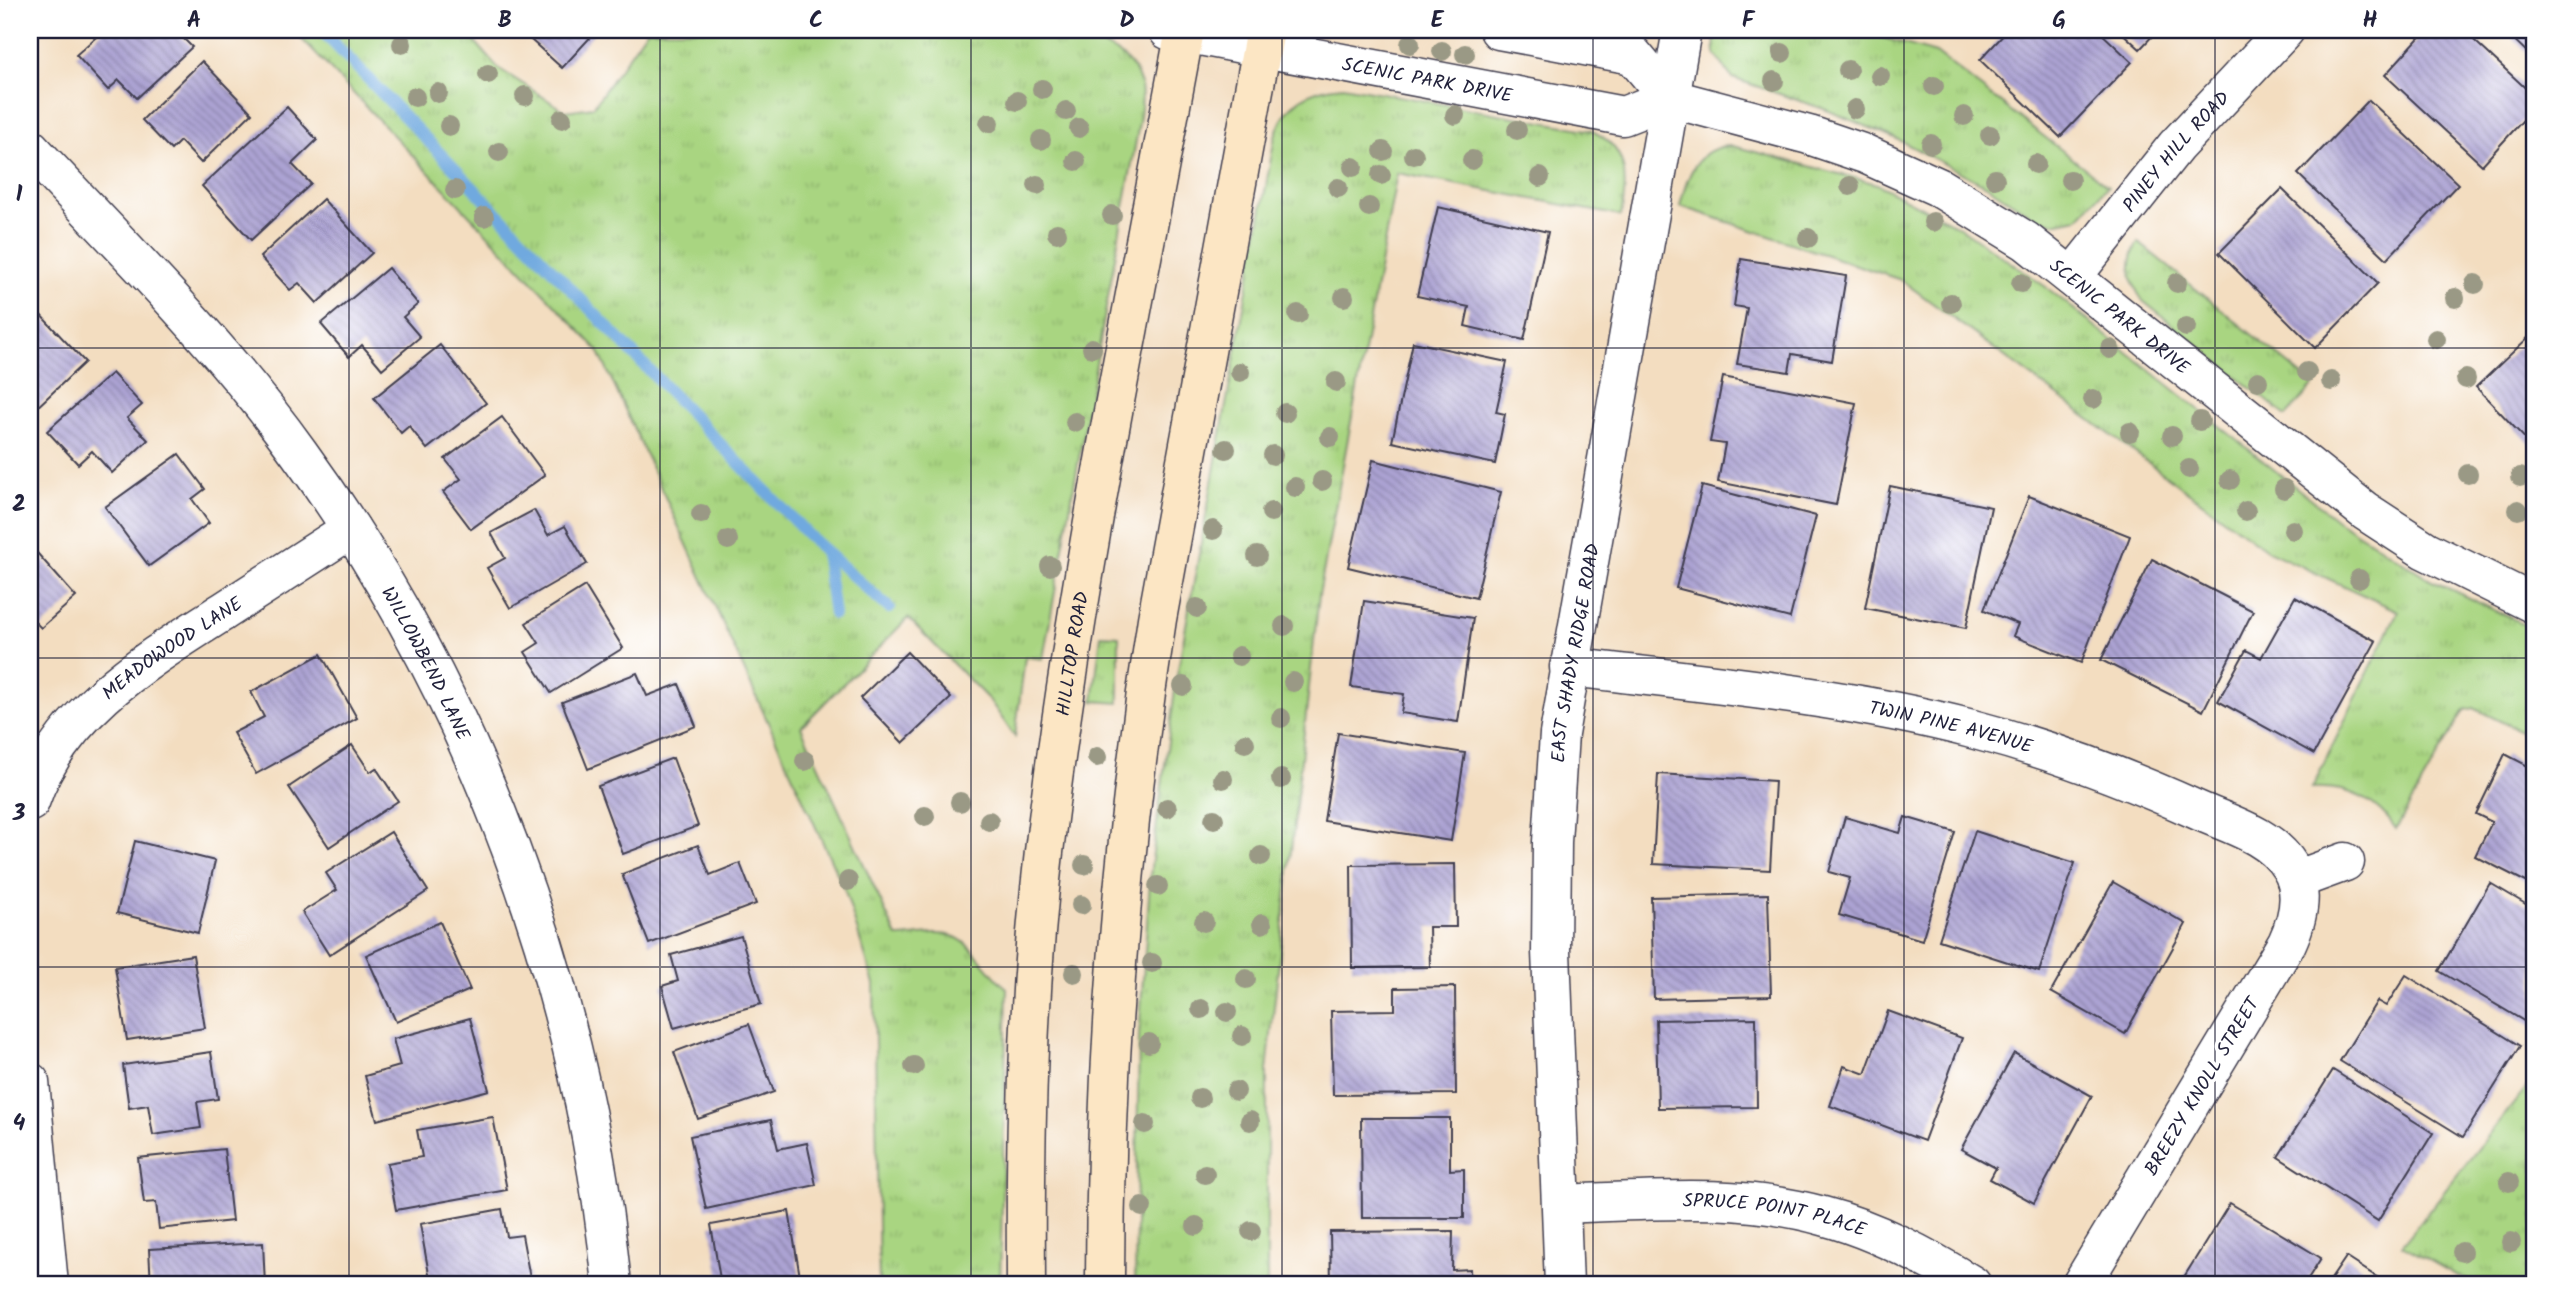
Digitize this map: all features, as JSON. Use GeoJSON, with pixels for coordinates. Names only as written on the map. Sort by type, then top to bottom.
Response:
{"type":"FeatureCollection","features":[{"type":"Feature","properties":{"kind":"main road","name":"HILLTOP ROAD"},"geometry":{"type":"LineString","coordinates":[[1026,1285],[1030,1030],[1040,893],[1060,729],[1179,31]]}},
{"type":"Feature","properties":{"kind":"main road"},"geometry":{"type":"LineString","coordinates":[[1105,1285],[1106,1160],[1113,999],[1142,715],[1159,605],[1264,39]]}},
{"type":"Feature","properties":{"kind":"street"},"geometry":{"type":"LineString","coordinates":[[1499,30],[1633,55],[1669,98]]}},
{"type":"Feature","properties":{"kind":"street","name":"EAST SHADY RIDGE ROAD"},"geometry":{"type":"LineString","coordinates":[[1564,1285],[1552,1042],[1551,886],[1558,743],[1569,667],[1682,30]]}},
{"type":"Feature","properties":{"kind":"street","name":"PINEY HILL ROAD"},"geometry":{"type":"LineString","coordinates":[[2072,277],[2176,146],[2285,30]]}},
{"type":"Feature","properties":{"kind":"street","name":"SCENIC PARK DRIVE"},"geometry":{"type":"LineString","coordinates":[[1179,31],[1264,39],[1623,116],[1669,98],[1810,135],[1904,170],[1989,216],[2072,277],[2365,511],[2425,550],[2534,604]]}},
{"type":"Feature","properties":{"kind":"street","name":"WILLOWBEND LANE"},"geometry":{"type":"LineString","coordinates":[[30,148],[236,372],[301,455],[351,529],[400,610],[461,730],[504,833],[544,946],[588,1113],[612,1285]]}},
{"type":"Feature","properties":{"kind":"street","name":"MEADOWOOD LANE"},"geometry":{"type":"LineString","coordinates":[[30,802],[51,759],[83,718],[118,683],[351,529]]}},
{"type":"Feature","properties":{"kind":"street","name":"TWIN PINE AVENUE"},"geometry":{"type":"LineString","coordinates":[[1569,667],[1845,703],[2010,739],[2124,779],[2255,836],[2282,856],[2296,880]]}},
{"type":"Feature","properties":{"kind":"street"},"geometry":{"type":"LineString","coordinates":[[2296,880],[2345,862]]}},
{"type":"Feature","properties":{"kind":"street","name":"BREEZY KNOLL STREET"},"geometry":{"type":"LineString","coordinates":[[2081,1285],[2287,943],[2298,914],[2296,880]]}},
{"type":"Feature","properties":{"kind":"street"},"geometry":{"type":"LineString","coordinates":[[30,1082],[49,1285]]}},
{"type":"Feature","properties":{"kind":"street","name":"SPRUCE POINT PLACE"},"geometry":{"type":"LineString","coordinates":[[1562,1203],[1709,1200],[1820,1215],[1891,1240],[1972,1285]]}},
{"type":"Feature","properties":{"kind":"green space"},"geometry":{"type":"Polygon","coordinates":[[[293,30],[465,30],[498,68],[565,111],[593,107],[647,30],[1037,30],[1099,44],[1126,59],[1135,71],[1142,92],[1140,117],[1043,659],[1025,657],[1015,737],[990,701],[908,618],[801,727],[897,937],[939,934],[960,939],[1007,988],[1000,1285],[879,1285],[874,984],[845,891],[598,350],[293,30]]]}},
{"type":"Feature","properties":{"kind":"green space"},"geometry":{"type":"Polygon","coordinates":[[[1714,30],[1856,30],[1936,53],[2108,186],[2078,218],[2053,223],[2038,219],[1985,185],[1895,138],[1824,109],[1732,78],[1715,54],[1714,30]]]}},
{"type":"Feature","properties":{"kind":"green space"},"geometry":{"type":"Polygon","coordinates":[[[1343,86],[1592,131],[1613,147],[1623,167],[1625,190],[1621,216],[1397,173],[1319,595],[1267,1071],[1267,1285],[1135,1285],[1139,1035],[1151,867],[1177,675],[1275,136],[1285,115],[1300,99],[1319,90],[1343,86]]]}},
{"type":"Feature","properties":{"kind":"green space"},"geometry":{"type":"Polygon","coordinates":[[[1733,146],[1877,184],[1958,226],[2046,287],[2337,520],[2433,581],[2534,629],[2534,738],[2474,708],[2464,710],[2396,829],[2380,810],[2360,796],[2338,789],[2312,788],[2398,611],[2268,551],[1901,280],[1680,206],[1690,174],[1702,157],[1721,147],[1733,146]]]}},
{"type":"Feature","properties":{"kind":"green space"},"geometry":{"type":"Polygon","coordinates":[[[2138,242],[2314,385],[2286,416],[2143,301],[2131,272],[2132,257],[2138,242]]]}},
{"type":"Feature","properties":{"kind":"green space"},"geometry":{"type":"Polygon","coordinates":[[[1101,635],[1119,636],[1119,703],[1093,701],[1101,635]]]}},
{"type":"Feature","properties":{"kind":"green space"},"geometry":{"type":"Polygon","coordinates":[[[2534,1078],[2534,1285],[2483,1285],[2456,1275],[2402,1245],[2534,1078]]]}},
{"type":"Feature","properties":{"kind":"building"},"geometry":{"type":"Polygon","coordinates":[[[104,30],[175,30],[192,47],[137,98],[119,80],[108,90],[76,55],[104,30]]]}},
{"type":"Feature","properties":{"kind":"building"},"geometry":{"type":"Polygon","coordinates":[[[520,30],[597,30],[562,68],[520,30]]]}},
{"type":"Feature","properties":{"kind":"building"},"geometry":{"type":"Polygon","coordinates":[[[2008,30],[2098,30],[2132,62],[2060,137],[1980,60],[2008,30]]]}},
{"type":"Feature","properties":{"kind":"building"},"geometry":{"type":"Polygon","coordinates":[[[2119,30],[2158,30],[2140,49],[2119,30]]]}},
{"type":"Feature","properties":{"kind":"building"},"geometry":{"type":"Polygon","coordinates":[[[2426,30],[2463,30],[2534,96],[2534,108],[2482,165],[2385,75],[2426,30]]]}},
{"type":"Feature","properties":{"kind":"building"},"geometry":{"type":"Polygon","coordinates":[[[2504,30],[2534,30],[2534,59],[2504,30]]]}},
{"type":"Feature","properties":{"kind":"building"},"geometry":{"type":"Polygon","coordinates":[[[202,61],[252,113],[201,163],[180,141],[171,150],[142,120],[202,61]]]}},
{"type":"Feature","properties":{"kind":"building"},"geometry":{"type":"Polygon","coordinates":[[[2369,100],[2458,184],[2387,259],[2298,174],[2369,100]]]}},
{"type":"Feature","properties":{"kind":"building"},"geometry":{"type":"Polygon","coordinates":[[[287,107],[317,140],[292,164],[311,184],[251,240],[202,186],[287,107]]]}},
{"type":"Feature","properties":{"kind":"building"},"geometry":{"type":"Polygon","coordinates":[[[2282,189],[2378,283],[2315,348],[2219,253],[2282,189]]]}},
{"type":"Feature","properties":{"kind":"building"},"geometry":{"type":"Polygon","coordinates":[[[323,199],[372,253],[317,303],[299,283],[290,290],[260,257],[323,199]]]}},
{"type":"Feature","properties":{"kind":"building"},"geometry":{"type":"Polygon","coordinates":[[[1438,207],[1548,232],[1524,340],[1465,326],[1469,307],[1417,296],[1438,207]]]}},
{"type":"Feature","properties":{"kind":"building"},"geometry":{"type":"Polygon","coordinates":[[[1741,259],[1846,276],[1832,361],[1792,354],[1789,372],[1737,364],[1747,308],[1734,306],[1741,259]]]}},
{"type":"Feature","properties":{"kind":"building"},"geometry":{"type":"Polygon","coordinates":[[[388,268],[418,304],[403,317],[420,337],[382,369],[362,345],[349,357],[321,324],[388,268]]]}},
{"type":"Feature","properties":{"kind":"building"},"geometry":{"type":"Polygon","coordinates":[[[35,309],[85,362],[33,411],[30,408],[30,314],[35,309]]]}},
{"type":"Feature","properties":{"kind":"building"},"geometry":{"type":"Polygon","coordinates":[[[2534,332],[2534,448],[2476,387],[2534,332]]]}},
{"type":"Feature","properties":{"kind":"building"},"geometry":{"type":"Polygon","coordinates":[[[1413,342],[1507,362],[1496,412],[1505,414],[1495,464],[1392,442],[1413,342]]]}},
{"type":"Feature","properties":{"kind":"building"},"geometry":{"type":"Polygon","coordinates":[[[440,345],[486,403],[427,449],[409,426],[401,433],[374,398],[440,345]]]}},
{"type":"Feature","properties":{"kind":"building"},"geometry":{"type":"Polygon","coordinates":[[[112,373],[142,405],[127,418],[148,440],[112,473],[92,451],[78,464],[47,431],[112,373]]]}},
{"type":"Feature","properties":{"kind":"building"},"geometry":{"type":"Polygon","coordinates":[[[1723,377],[1856,403],[1836,505],[1718,482],[1725,444],[1710,442],[1723,377]]]}},
{"type":"Feature","properties":{"kind":"building"},"geometry":{"type":"Polygon","coordinates":[[[502,417],[545,475],[471,529],[443,492],[461,479],[445,459],[502,417]]]}},
{"type":"Feature","properties":{"kind":"building"},"geometry":{"type":"Polygon","coordinates":[[[179,454],[205,489],[192,499],[209,523],[149,566],[105,507],[179,454]]]}},
{"type":"Feature","properties":{"kind":"building"},"geometry":{"type":"Polygon","coordinates":[[[1373,460],[1501,492],[1476,598],[1348,567],[1373,460]]]}},
{"type":"Feature","properties":{"kind":"building"},"geometry":{"type":"Polygon","coordinates":[[[1702,486],[1816,516],[1790,618],[1676,588],[1702,486]]]}},
{"type":"Feature","properties":{"kind":"building"},"geometry":{"type":"Polygon","coordinates":[[[1890,486],[1991,507],[1966,628],[1865,608],[1890,486]]]}},
{"type":"Feature","properties":{"kind":"building"},"geometry":{"type":"Polygon","coordinates":[[[2029,496],[2130,536],[2081,663],[2013,636],[2018,624],[1984,610],[2029,496]]]}},
{"type":"Feature","properties":{"kind":"building"},"geometry":{"type":"Polygon","coordinates":[[[534,510],[548,535],[565,526],[587,564],[510,608],[487,568],[505,558],[491,533],[534,510]]]}},
{"type":"Feature","properties":{"kind":"building"},"geometry":{"type":"Polygon","coordinates":[[[30,545],[76,597],[41,628],[32,619],[30,621],[30,545]]]}},
{"type":"Feature","properties":{"kind":"building"},"geometry":{"type":"Polygon","coordinates":[[[2152,559],[2253,611],[2203,711],[2101,660],[2152,559]]]}},
{"type":"Feature","properties":{"kind":"building"},"geometry":{"type":"Polygon","coordinates":[[[585,586],[623,648],[551,693],[525,652],[539,643],[526,623],[585,586]]]}},
{"type":"Feature","properties":{"kind":"building"},"geometry":{"type":"Polygon","coordinates":[[[2295,597],[2376,641],[2314,754],[2218,701],[2246,650],[2261,658],[2295,597]]]}},
{"type":"Feature","properties":{"kind":"building"},"geometry":{"type":"Polygon","coordinates":[[[1364,601],[1473,618],[1458,722],[1401,713],[1404,694],[1351,687],[1364,601]]]}},
{"type":"Feature","properties":{"kind":"building"},"geometry":{"type":"Polygon","coordinates":[[[907,652],[951,698],[903,743],[860,698],[907,652]]]}},
{"type":"Feature","properties":{"kind":"building"},"geometry":{"type":"Polygon","coordinates":[[[321,654],[357,718],[256,774],[233,733],[264,717],[251,692],[321,654]]]}},
{"type":"Feature","properties":{"kind":"building"},"geometry":{"type":"Polygon","coordinates":[[[637,673],[647,696],[679,684],[696,726],[588,769],[562,702],[637,673]]]}},
{"type":"Feature","properties":{"kind":"building"},"geometry":{"type":"Polygon","coordinates":[[[1338,733],[1465,753],[1451,841],[1324,821],[1338,733]]]}},
{"type":"Feature","properties":{"kind":"building"},"geometry":{"type":"Polygon","coordinates":[[[352,745],[370,772],[376,768],[398,801],[329,847],[289,787],[352,745]]]}},
{"type":"Feature","properties":{"kind":"building"},"geometry":{"type":"Polygon","coordinates":[[[2505,754],[2534,769],[2534,886],[2475,856],[2492,822],[2476,814],[2505,754]]]}},
{"type":"Feature","properties":{"kind":"building"},"geometry":{"type":"Polygon","coordinates":[[[673,758],[698,826],[623,854],[598,786],[673,758]]]}},
{"type":"Feature","properties":{"kind":"building"},"geometry":{"type":"Polygon","coordinates":[[[1658,774],[1775,781],[1770,870],[1653,864],[1658,774]]]}},
{"type":"Feature","properties":{"kind":"building"},"geometry":{"type":"Polygon","coordinates":[[[1845,817],[1900,833],[1905,817],[1955,832],[1922,940],[1839,915],[1850,878],[1829,872],[1845,817]]]}},
{"type":"Feature","properties":{"kind":"building"},"geometry":{"type":"Polygon","coordinates":[[[1975,831],[2075,863],[2039,972],[1939,940],[1975,831]]]}},
{"type":"Feature","properties":{"kind":"building"},"geometry":{"type":"Polygon","coordinates":[[[391,832],[428,891],[329,955],[302,912],[337,890],[326,873],[391,832]]]}},
{"type":"Feature","properties":{"kind":"building"},"geometry":{"type":"Polygon","coordinates":[[[135,841],[215,861],[198,933],[117,913],[135,841]]]}},
{"type":"Feature","properties":{"kind":"building"},"geometry":{"type":"Polygon","coordinates":[[[698,845],[710,875],[740,863],[756,904],[649,944],[622,874],[698,845]]]}},
{"type":"Feature","properties":{"kind":"building"},"geometry":{"type":"Polygon","coordinates":[[[1455,864],[1456,927],[1429,927],[1430,967],[1352,968],[1351,865],[1455,864]]]}},
{"type":"Feature","properties":{"kind":"building"},"geometry":{"type":"Polygon","coordinates":[[[2113,882],[2186,924],[2125,1034],[2051,992],[2113,882]]]}},
{"type":"Feature","properties":{"kind":"building"},"geometry":{"type":"Polygon","coordinates":[[[2490,883],[2534,909],[2534,1027],[2439,971],[2490,883]]]}},
{"type":"Feature","properties":{"kind":"building"},"geometry":{"type":"Polygon","coordinates":[[[1768,894],[1771,996],[1654,999],[1651,897],[1768,894]]]}},
{"type":"Feature","properties":{"kind":"building"},"geometry":{"type":"Polygon","coordinates":[[[440,922],[470,990],[396,1022],[366,955],[440,922]]]}},
{"type":"Feature","properties":{"kind":"building"},"geometry":{"type":"Polygon","coordinates":[[[741,936],[761,1004],[674,1028],[662,986],[678,981],[671,955],[741,936]]]}},
{"type":"Feature","properties":{"kind":"building"},"geometry":{"type":"Polygon","coordinates":[[[193,955],[205,1028],[127,1040],[115,967],[193,955]]]}},
{"type":"Feature","properties":{"kind":"building"},"geometry":{"type":"Polygon","coordinates":[[[2406,975],[2520,1046],[2463,1137],[2340,1061],[2377,1001],[2386,1006],[2406,975]]]}},
{"type":"Feature","properties":{"kind":"building"},"geometry":{"type":"Polygon","coordinates":[[[1455,987],[1456,1094],[1333,1095],[1331,1011],[1395,1010],[1395,988],[1455,987]]]}},
{"type":"Feature","properties":{"kind":"building"},"geometry":{"type":"Polygon","coordinates":[[[1888,1011],[1962,1038],[1924,1141],[1830,1106],[1844,1066],[1865,1074],[1888,1011]]]}},
{"type":"Feature","properties":{"kind":"building"},"geometry":{"type":"Polygon","coordinates":[[[470,1018],[489,1090],[377,1120],[365,1076],[400,1066],[393,1039],[470,1018]]]}},
{"type":"Feature","properties":{"kind":"building"},"geometry":{"type":"Polygon","coordinates":[[[1756,1018],[1757,1107],[1658,1108],[1656,1020],[1756,1018]]]}},
{"type":"Feature","properties":{"kind":"building"},"geometry":{"type":"Polygon","coordinates":[[[749,1024],[774,1092],[698,1119],[674,1052],[749,1024]]]}},
{"type":"Feature","properties":{"kind":"building"},"geometry":{"type":"Polygon","coordinates":[[[211,1052],[218,1099],[197,1102],[201,1128],[153,1135],[148,1105],[129,1108],[123,1065],[211,1052]]]}},
{"type":"Feature","properties":{"kind":"building"},"geometry":{"type":"Polygon","coordinates":[[[2014,1053],[2092,1096],[2034,1203],[1990,1179],[1996,1168],[1961,1149],[2014,1053]]]}},
{"type":"Feature","properties":{"kind":"building"},"geometry":{"type":"Polygon","coordinates":[[[2333,1070],[2433,1133],[2378,1221],[2278,1157],[2333,1070]]]}},
{"type":"Feature","properties":{"kind":"building"},"geometry":{"type":"Polygon","coordinates":[[[493,1117],[507,1190],[396,1210],[387,1163],[422,1157],[417,1130],[493,1117]]]}},
{"type":"Feature","properties":{"kind":"building"},"geometry":{"type":"Polygon","coordinates":[[[1361,1118],[1450,1118],[1450,1170],[1464,1169],[1464,1218],[1362,1218],[1361,1118]]]}},
{"type":"Feature","properties":{"kind":"building"},"geometry":{"type":"Polygon","coordinates":[[[771,1120],[778,1149],[807,1143],[816,1185],[706,1209],[690,1136],[771,1120]]]}},
{"type":"Feature","properties":{"kind":"building"},"geometry":{"type":"Polygon","coordinates":[[[224,1149],[232,1221],[159,1229],[156,1202],[144,1203],[138,1158],[224,1149]]]}},
{"type":"Feature","properties":{"kind":"building"},"geometry":{"type":"Polygon","coordinates":[[[2230,1203],[2321,1258],[2304,1285],[2179,1285],[2230,1203]]]}},
{"type":"Feature","properties":{"kind":"building"},"geometry":{"type":"Polygon","coordinates":[[[502,1209],[507,1237],[522,1235],[530,1278],[490,1285],[431,1285],[420,1224],[502,1209]]]}},
{"type":"Feature","properties":{"kind":"building"},"geometry":{"type":"Polygon","coordinates":[[[789,1211],[801,1283],[721,1285],[711,1225],[789,1211]]]}},
{"type":"Feature","properties":{"kind":"building"},"geometry":{"type":"Polygon","coordinates":[[[1453,1231],[1452,1270],[1470,1269],[1470,1285],[1331,1285],[1330,1232],[1453,1231]]]}},
{"type":"Feature","properties":{"kind":"building"},"geometry":{"type":"Polygon","coordinates":[[[263,1243],[265,1285],[151,1285],[149,1249],[263,1243]]]}},
{"type":"Feature","properties":{"kind":"building"},"geometry":{"type":"Polygon","coordinates":[[[2346,1257],[2389,1285],[2327,1285],[2346,1257]]]}},
{"type":"Feature","properties":{"kind":"waterway"},"geometry":{"type":"LineString","coordinates":[[321,30],[814,541],[889,608]]}},
{"type":"Feature","properties":{"kind":"waterway"},"geometry":{"type":"LineString","coordinates":[[825,551],[834,614]]}}]}
